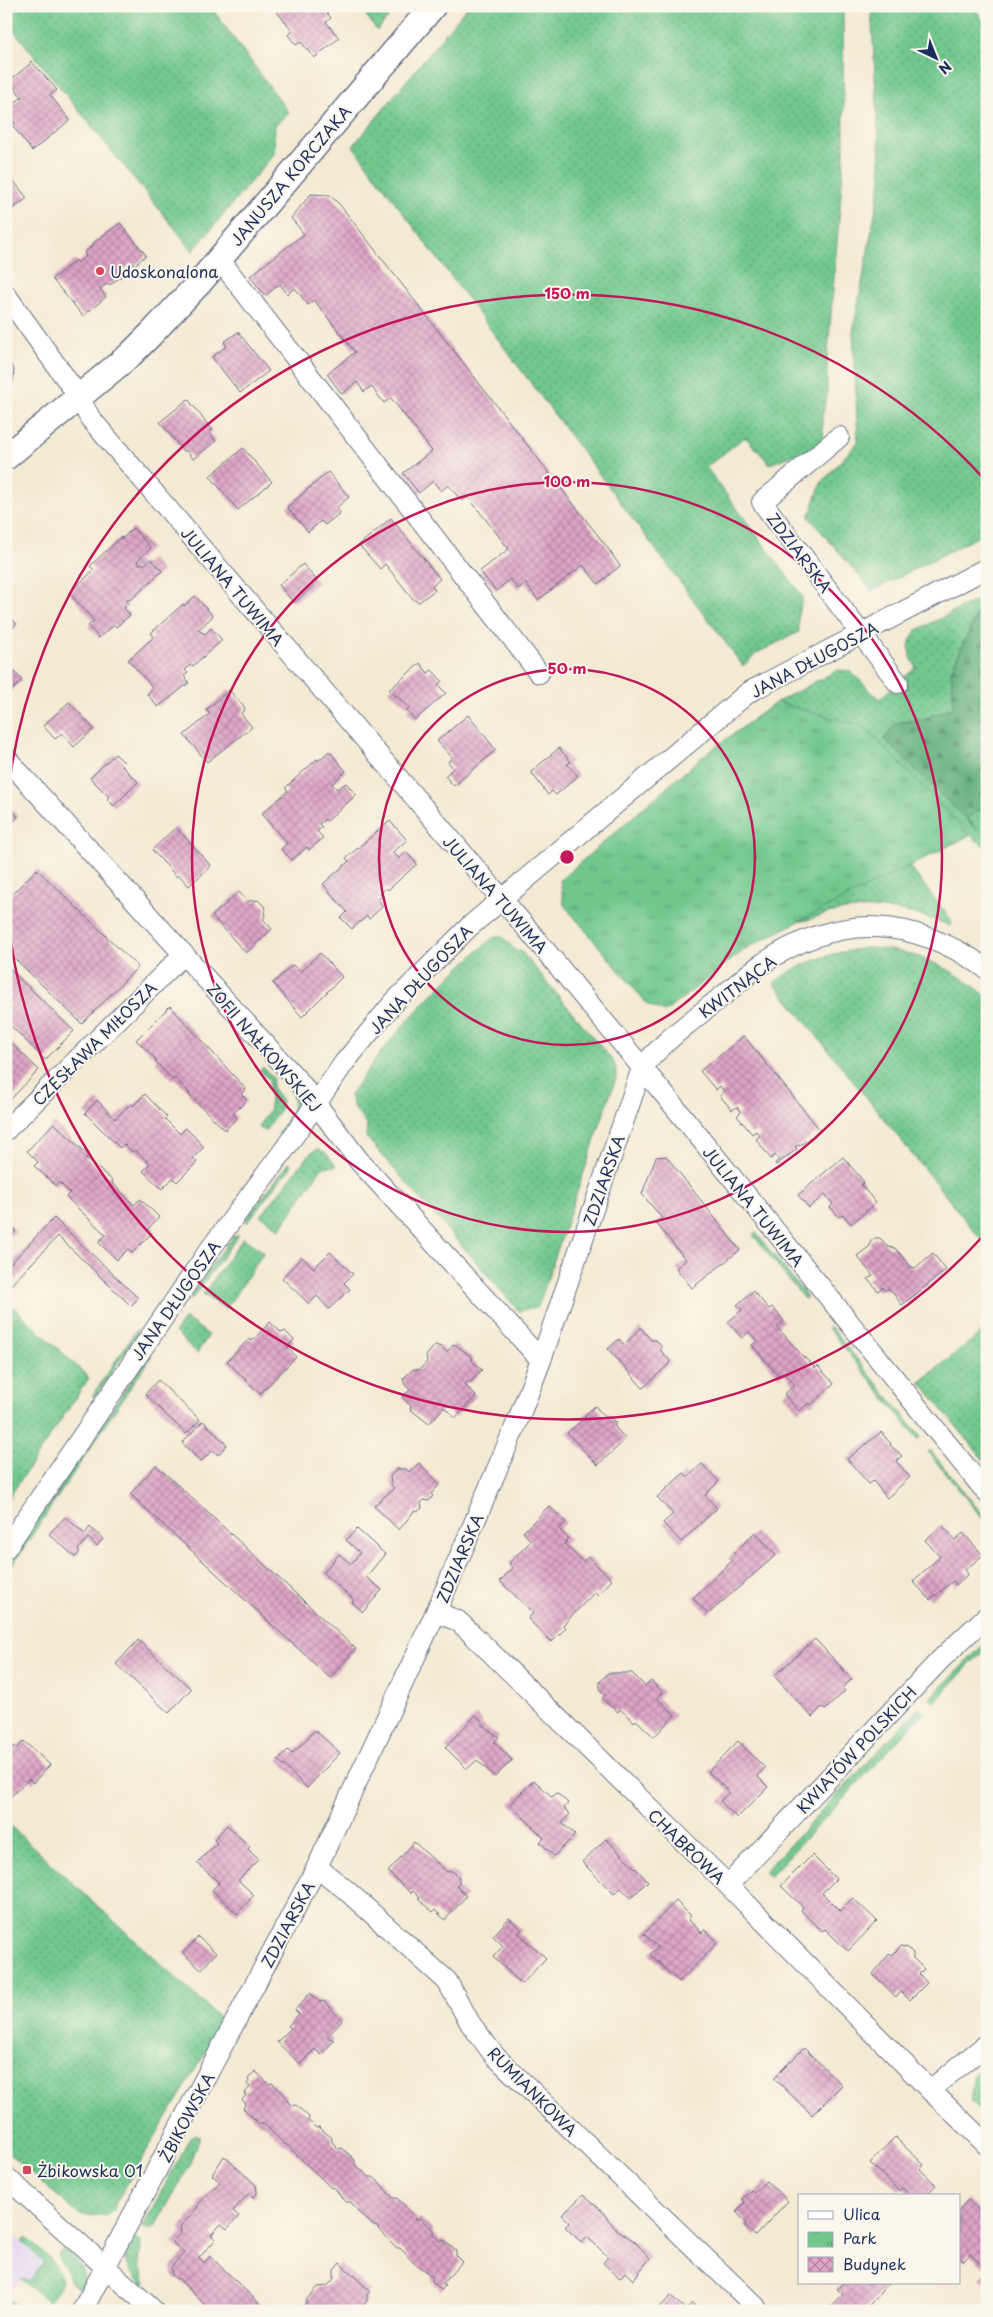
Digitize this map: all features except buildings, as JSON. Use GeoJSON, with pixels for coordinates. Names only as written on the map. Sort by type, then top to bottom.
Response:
{"type":"FeatureCollection","features":[{"type":"Feature","properties":{"kind":"street","name":"JANUSZA KORCZAKA"},"geometry":{"type":"LineString","coordinates":[[6,457],[151,334],[219,259],[433,6]]}},
{"type":"Feature","properties":{"kind":"street"},"geometry":{"type":"LineString","coordinates":[[219,259],[539,673]]}},
{"type":"Feature","properties":{"kind":"street","name":"JULIANA TUWIMA"},"geometry":{"type":"LineString","coordinates":[[6,295],[79,397],[90,418],[501,899],[642,1068],[987,1493]]}},
{"type":"Feature","properties":{"kind":"street","name":"ZDZIARSKA"},"geometry":{"type":"LineString","coordinates":[[839,437],[762,502],[898,683]]}},
{"type":"Feature","properties":{"kind":"street","name":"JANA DŁUGOSZA"},"geometry":{"type":"LineString","coordinates":[[6,1548],[208,1252],[284,1150],[344,1064],[394,1002],[470,926],[749,692],[987,568]]}},
{"type":"Feature","properties":{"kind":"street","name":"ZOFII NAŁKOWSKIEJ"},"geometry":{"type":"LineString","coordinates":[[6,758],[183,955],[286,1066],[360,1162],[541,1360]]}},
{"type":"Feature","properties":{"kind":"street","name":"KWITNĄCA"},"geometry":{"type":"LineString","coordinates":[[642,1068],[655,1051],[674,1034],[761,965],[798,944],[830,932],[846,928],[877,927],[926,935],[954,948],[987,969]]}},
{"type":"Feature","properties":{"kind":"street","name":"CZESŁAWA MIŁOSZA"},"geometry":{"type":"LineString","coordinates":[[6,1130],[183,955]]}},
{"type":"Feature","properties":{"kind":"street","name":"ZDZIARSKA"},"geometry":{"type":"LineString","coordinates":[[232,2029],[317,1867],[436,1612],[514,1429],[541,1360],[642,1068]]}},
{"type":"Feature","properties":{"kind":"street","name":"CHABROWA"},"geometry":{"type":"LineString","coordinates":[[436,1612],[463,1625],[728,1885],[930,2090],[987,2145]]}},
{"type":"Feature","properties":{"kind":"street","name":"KWIATÓW POLSKICH"},"geometry":{"type":"LineString","coordinates":[[728,1885],[942,1658],[987,1616]]}},
{"type":"Feature","properties":{"kind":"street","name":"RUMIANKOWA"},"geometry":{"type":"LineString","coordinates":[[317,1867],[346,1890],[447,1981],[470,2022],[494,2055],[755,2306],[758,2311]]}},
{"type":"Feature","properties":{"kind":"street","name":"ŻBIKOWSKA"},"geometry":{"type":"LineString","coordinates":[[82,2311],[232,2029]]}},
{"type":"Feature","properties":{"kind":"street"},"geometry":{"type":"LineString","coordinates":[[930,2090],[987,2044]]}},
{"type":"Feature","properties":{"kind":"street"},"geometry":{"type":"LineString","coordinates":[[6,2177],[154,2311]]}},
{"type":"Feature","properties":{"kind":"shaded area"},"geometry":{"type":"Polygon","coordinates":[[[6,2227],[44,2263],[29,2281],[21,2278],[6,2297],[6,2227]]]}},
{"type":"Feature","properties":{"kind":"shaded area"},"geometry":{"type":"Polygon","coordinates":[[[6,2297],[11,2305],[6,2310],[6,2297]]]}},
{"type":"Feature","properties":{"kind":"green space"},"geometry":{"type":"Polygon","coordinates":[[[21,6],[210,6],[289,113],[275,125],[274,154],[193,251],[6,21],[6,18],[21,6]]]}},
{"type":"Feature","properties":{"kind":"green space"},"geometry":{"type":"Polygon","coordinates":[[[360,6],[398,6],[377,31],[360,6]]]}},
{"type":"Feature","properties":{"kind":"green space"},"geometry":{"type":"Polygon","coordinates":[[[468,6],[843,6],[844,158],[827,363],[827,393],[822,418],[824,443],[770,464],[745,437],[706,467],[803,597],[798,615],[799,632],[757,653],[743,666],[353,146],[468,6]]]}},
{"type":"Feature","properties":{"kind":"green space"},"geometry":{"type":"Polygon","coordinates":[[[871,6],[974,6],[987,27],[987,348],[985,351],[987,358],[987,532],[872,591],[809,517],[821,483],[858,442],[853,332],[881,180],[871,6]]]}},
{"type":"Feature","properties":{"kind":"green space"},"geometry":{"type":"Polygon","coordinates":[[[987,595],[987,806],[967,818],[978,831],[884,739],[896,723],[926,718],[954,707],[951,670],[987,595]]]}},
{"type":"Feature","properties":{"kind":"green space"},"geometry":{"type":"Polygon","coordinates":[[[985,596],[951,670],[954,707],[926,718],[896,723],[967,818],[987,806],[987,848],[970,835],[909,866],[952,921],[950,926],[906,912],[875,909],[844,910],[804,921],[796,921],[753,719],[777,702],[838,670],[850,671],[879,699],[916,667],[909,652],[909,643],[917,630],[985,596]]]}},
{"type":"Feature","properties":{"kind":"green space"},"geometry":{"type":"Polygon","coordinates":[[[777,702],[864,727],[970,835],[748,947],[665,1012],[648,1005],[564,905],[560,880],[703,756],[777,702]]]}},
{"type":"Feature","properties":{"kind":"green space"},"geometry":{"type":"Polygon","coordinates":[[[494,937],[503,937],[517,952],[520,950],[613,1061],[616,1068],[616,1078],[538,1307],[519,1311],[366,1137],[367,1125],[353,1106],[350,1095],[381,1052],[416,1011],[494,937]]]}},
{"type":"Feature","properties":{"kind":"green space"},"geometry":{"type":"Polygon","coordinates":[[[867,948],[900,952],[931,962],[960,977],[987,997],[987,1247],[774,983],[806,963],[842,952],[867,948]]]}},
{"type":"Feature","properties":{"kind":"green space"},"geometry":{"type":"Polygon","coordinates":[[[263,1067],[273,1078],[272,1087],[282,1100],[281,1108],[265,1131],[258,1127],[270,1109],[269,1080],[260,1070],[263,1067]]]}},
{"type":"Feature","properties":{"kind":"green space"},"geometry":{"type":"Polygon","coordinates":[[[284,1078],[291,1087],[297,1102],[294,1114],[279,1136],[279,1132],[291,1113],[293,1103],[293,1097],[284,1078]]]}},
{"type":"Feature","properties":{"kind":"green space"},"geometry":{"type":"Polygon","coordinates":[[[318,1149],[325,1152],[337,1166],[322,1167],[280,1229],[261,1216],[310,1153],[318,1149]]]}},
{"type":"Feature","properties":{"kind":"green space"},"geometry":{"type":"Polygon","coordinates":[[[290,1162],[290,1169],[247,1223],[247,1217],[290,1162]]]}},
{"type":"Feature","properties":{"kind":"green space"},"geometry":{"type":"Polygon","coordinates":[[[756,1233],[807,1297],[804,1299],[753,1235],[756,1233]]]}},
{"type":"Feature","properties":{"kind":"green space"},"geometry":{"type":"Polygon","coordinates":[[[239,1235],[190,1301],[190,1295],[233,1236],[239,1235]]]}},
{"type":"Feature","properties":{"kind":"green space"},"geometry":{"type":"Polygon","coordinates":[[[243,1238],[264,1252],[226,1309],[203,1294],[243,1238]]]}},
{"type":"Feature","properties":{"kind":"green space"},"geometry":{"type":"Polygon","coordinates":[[[6,1300],[89,1378],[6,1502],[6,1300]]]}},
{"type":"Feature","properties":{"kind":"green space"},"geometry":{"type":"Polygon","coordinates":[[[185,1318],[209,1335],[197,1353],[175,1332],[185,1318]]]}},
{"type":"Feature","properties":{"kind":"green space"},"geometry":{"type":"Polygon","coordinates":[[[830,1326],[921,1437],[918,1439],[828,1328],[830,1326]]]}},
{"type":"Feature","properties":{"kind":"green space"},"geometry":{"type":"Polygon","coordinates":[[[987,1328],[987,1464],[920,1382],[987,1328]]]}},
{"type":"Feature","properties":{"kind":"green space"},"geometry":{"type":"Polygon","coordinates":[[[137,1329],[137,1334],[96,1396],[92,1396],[137,1329]]]}},
{"type":"Feature","properties":{"kind":"green space"},"geometry":{"type":"Polygon","coordinates":[[[152,1355],[13,1564],[6,1571],[6,1567],[147,1357],[152,1355]]]}},
{"type":"Feature","properties":{"kind":"green space"},"geometry":{"type":"Polygon","coordinates":[[[930,1450],[987,1520],[987,1524],[928,1452],[930,1450]]]}},
{"type":"Feature","properties":{"kind":"green space"},"geometry":{"type":"Polygon","coordinates":[[[987,1641],[987,1649],[971,1663],[934,1703],[930,1698],[987,1641]]]}},
{"type":"Feature","properties":{"kind":"green space"},"geometry":{"type":"Polygon","coordinates":[[[919,1708],[924,1713],[769,1877],[764,1872],[919,1708]]]}},
{"type":"Feature","properties":{"kind":"green space"},"geometry":{"type":"Polygon","coordinates":[[[6,1822],[224,2022],[115,2204],[114,2210],[107,2216],[79,2215],[6,2151],[6,1822]]]}},
{"type":"Feature","properties":{"kind":"green space"},"geometry":{"type":"Polygon","coordinates":[[[987,2064],[987,2117],[971,2102],[973,2076],[987,2064]]]}},
{"type":"Feature","properties":{"kind":"green space"},"geometry":{"type":"Polygon","coordinates":[[[196,2134],[200,2136],[191,2163],[155,2227],[147,2229],[143,2226],[191,2136],[196,2134]]]}},
{"type":"Feature","properties":{"kind":"green space"},"geometry":{"type":"Polygon","coordinates":[[[25,2237],[49,2258],[59,2272],[60,2286],[49,2302],[20,2279],[29,2281],[44,2263],[22,2241],[25,2237]]]}},
{"type":"Feature","properties":{"kind":"green space"},"geometry":{"type":"Polygon","coordinates":[[[133,2238],[140,2242],[139,2263],[146,2283],[144,2285],[132,2274],[126,2264],[127,2253],[133,2238]]]}},
{"type":"Feature","properties":{"kind":"green space"},"geometry":{"type":"Polygon","coordinates":[[[64,2248],[80,2266],[84,2278],[82,2291],[69,2280],[66,2269],[58,2258],[59,2253],[64,2248]]]}},
{"type":"Feature","properties":{"kind":"green space"},"geometry":{"type":"Polygon","coordinates":[[[6,2297],[24,2311],[6,2311],[11,2305],[6,2297]]]}},
{"type":"Feature","properties":{"kind":"place","name":"Udoskonalona"},"geometry":{"type":"Point","coordinates":[100,271]}},
{"type":"Feature","properties":{"kind":"place","name":"Żbikowska 01"},"geometry":{"type":"Point","coordinates":[27,2170]}}]}
